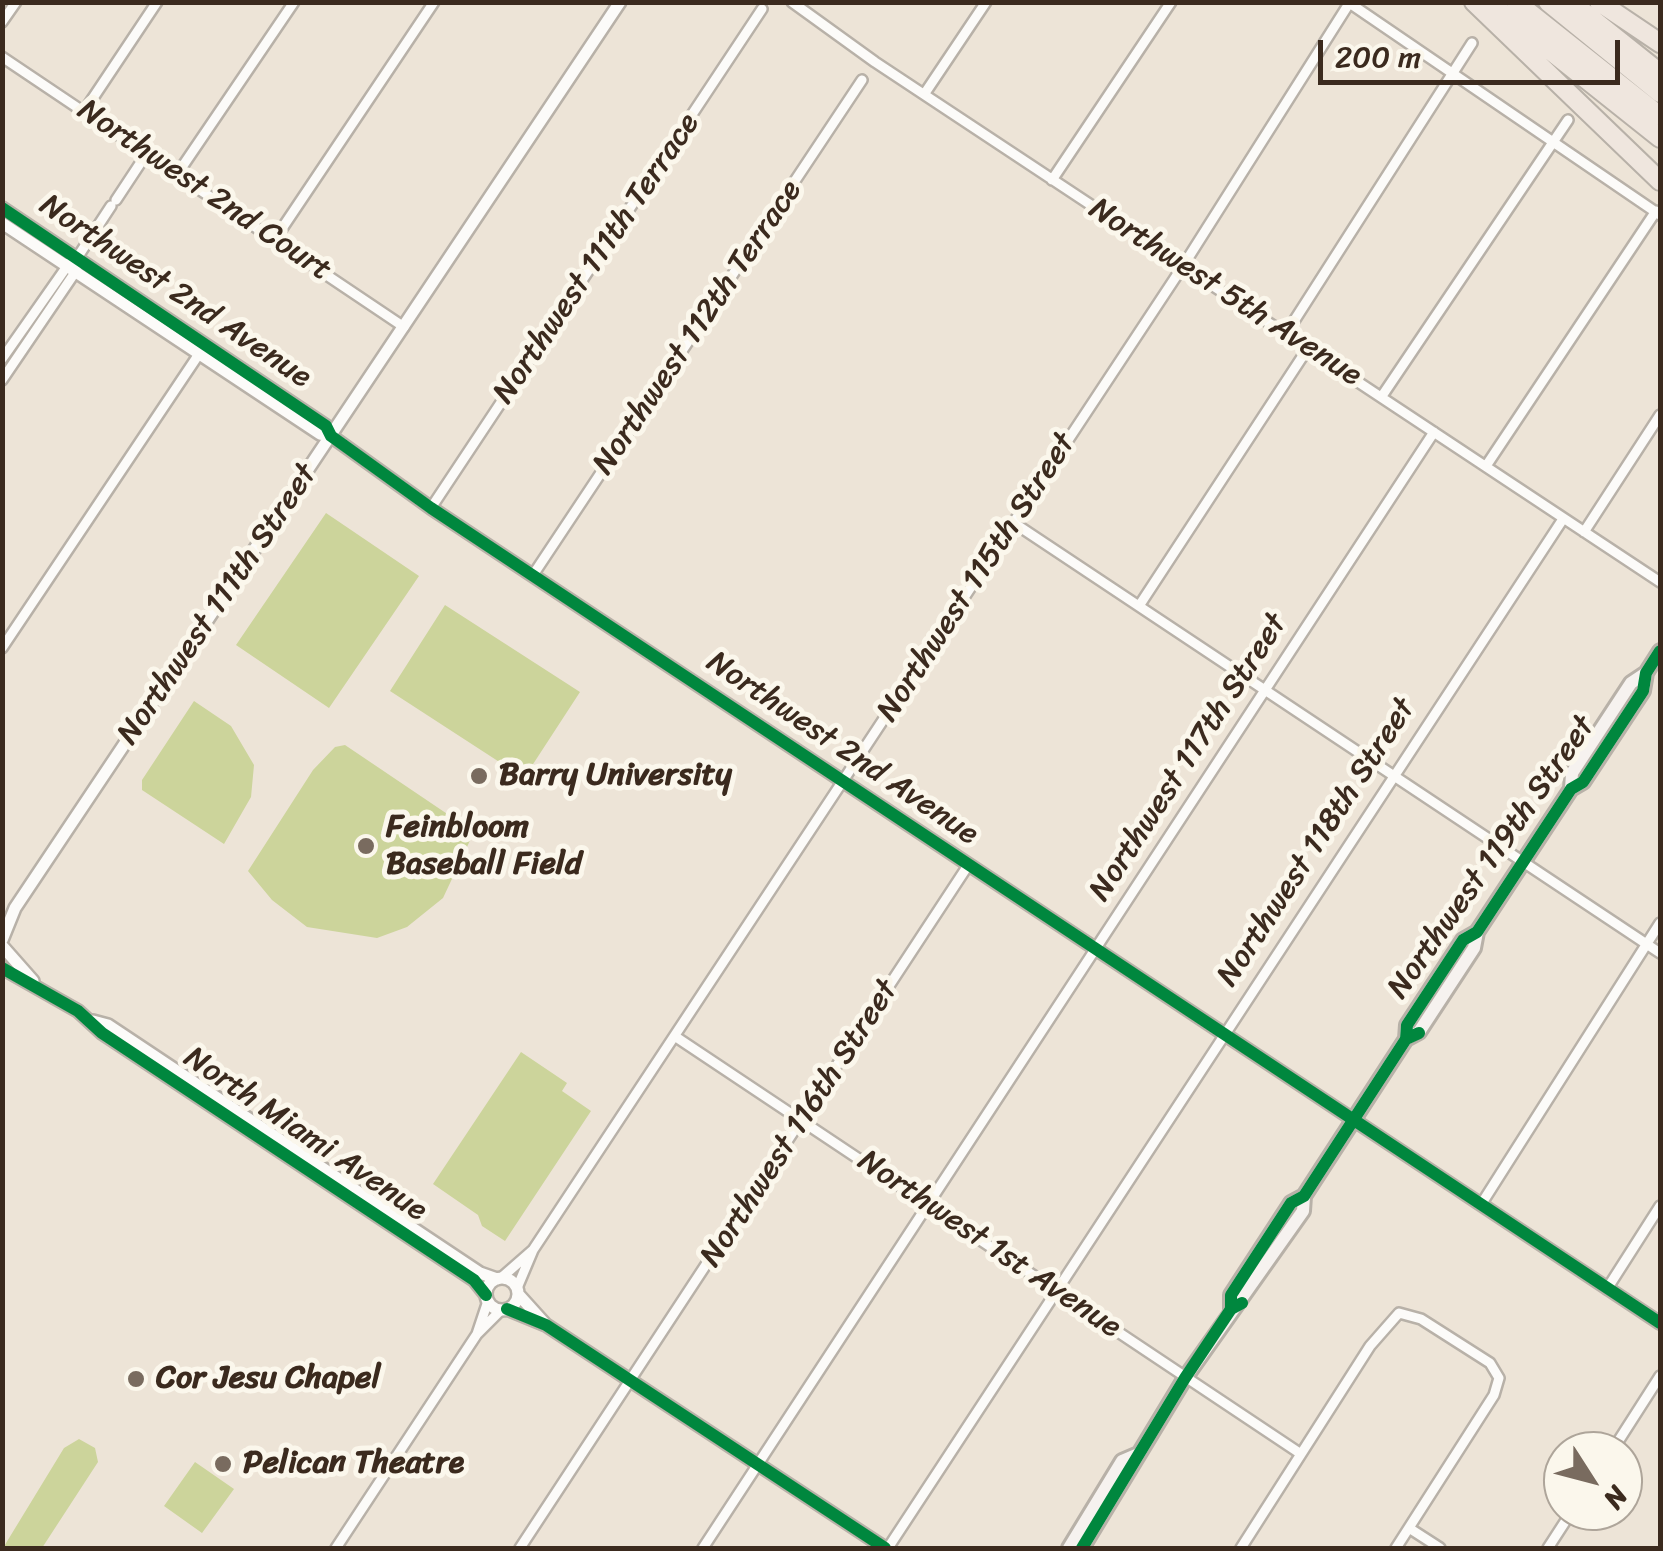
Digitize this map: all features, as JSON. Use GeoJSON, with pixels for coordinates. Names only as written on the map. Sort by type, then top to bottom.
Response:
{"type":"FeatureCollection","features":[{"type":"Feature","properties":{"kind":"highway"},"geometry":{"type":"LineString","coordinates":[[1474,2],[1660,181]]}},
{"type":"Feature","properties":{"kind":"highway"},"geometry":{"type":"LineString","coordinates":[[1489,2],[1660,138]]}},
{"type":"Feature","properties":{"kind":"highway"},"geometry":{"type":"LineString","coordinates":[[1516,2],[1660,116]]}},
{"type":"Feature","properties":{"kind":"highway"},"geometry":{"type":"LineString","coordinates":[[1548,2],[1660,93]]}},
{"type":"Feature","properties":{"kind":"highway"},"geometry":{"type":"LineString","coordinates":[[1571,2],[1660,74]]}},
{"type":"Feature","properties":{"kind":"highway"},"geometry":{"type":"LineString","coordinates":[[1599,2],[1660,43]]}},
{"type":"Feature","properties":{"kind":"main road","name":"Northwest 119th Street"},"geometry":{"type":"LineString","coordinates":[[1082,1548],[1134,1469],[1136,1454],[1230,1309],[1243,1302],[1303,1211],[1304,1196],[1406,1039],[1419,1032],[1474,948],[1476,932],[1571,788],[1572,773],[1631,683],[1646,674],[1660,651]]}},
{"type":"Feature","properties":{"kind":"main road","name":"Northwest 119th Street"},"geometry":{"type":"LineString","coordinates":[[1069,1548],[1122,1462],[1136,1454]]}},
{"type":"Feature","properties":{"kind":"street"},"geometry":{"type":"LineString","coordinates":[[2,22],[16,2]]}},
{"type":"Feature","properties":{"kind":"street"},"geometry":{"type":"LineString","coordinates":[[85,110],[158,2]]}},
{"type":"Feature","properties":{"kind":"street"},"geometry":{"type":"LineString","coordinates":[[178,173],[294,2]]}},
{"type":"Feature","properties":{"kind":"street"},"geometry":{"type":"LineString","coordinates":[[276,239],[434,2]]}},
{"type":"Feature","properties":{"kind":"street","name":"Northwest 111th Street"},"geometry":{"type":"LineString","coordinates":[[2,919],[15,908],[620,2]]}},
{"type":"Feature","properties":{"kind":"street"},"geometry":{"type":"LineString","coordinates":[[925,93],[986,2]]}},
{"type":"Feature","properties":{"kind":"street"},"geometry":{"type":"LineString","coordinates":[[1052,180],[1171,2]]}},
{"type":"Feature","properties":{"kind":"street"},"geometry":{"type":"LineString","coordinates":[[1349,3],[1658,213],[1486,466]]}},
{"type":"Feature","properties":{"kind":"street","name":"Northwest 115th Street"},"geometry":{"type":"LineString","coordinates":[[533,1250],[1183,266],[1349,3]]}},
{"type":"Feature","properties":{"kind":"street","name":"Northwest 5th Avenue"},"geometry":{"type":"LineString","coordinates":[[798,4],[1052,180],[1660,582]]}},
{"type":"Feature","properties":{"kind":"street","name":"Northwest 111th Terrace"},"geometry":{"type":"LineString","coordinates":[[431,508],[762,9]]}},
{"type":"Feature","properties":{"kind":"street"},"geometry":{"type":"LineString","coordinates":[[1286,332],[1472,43]]}},
{"type":"Feature","properties":{"kind":"street","name":"Northwest 2nd Court"},"geometry":{"type":"LineString","coordinates":[[2,57],[404,327]]}},
{"type":"Feature","properties":{"kind":"street","name":"Northwest 112th Terrace"},"geometry":{"type":"LineString","coordinates":[[533,575],[862,80]]}},
{"type":"Feature","properties":{"kind":"street"},"geometry":{"type":"LineString","coordinates":[[1382,396],[1568,120]]}},
{"type":"Feature","properties":{"kind":"street"},"geometry":{"type":"LineString","coordinates":[[2,380],[147,153]]}},
{"type":"Feature","properties":{"kind":"street","name":"Northwest 2nd Avenue"},"geometry":{"type":"LineString","coordinates":[[2,208],[73,264]]}},
{"type":"Feature","properties":{"kind":"street","name":"Northwest 2nd Avenue"},"geometry":{"type":"LineString","coordinates":[[2,222],[326,426],[331,436],[431,508],[1660,1323]]}},
{"type":"Feature","properties":{"kind":"street"},"geometry":{"type":"LineString","coordinates":[[16,359],[4,356],[73,264]]}},
{"type":"Feature","properties":{"kind":"street"},"geometry":{"type":"LineString","coordinates":[[1139,606],[1308,348]]}},
{"type":"Feature","properties":{"kind":"street"},"geometry":{"type":"LineString","coordinates":[[2,648],[202,349]]}},
{"type":"Feature","properties":{"kind":"street"},"geometry":{"type":"LineString","coordinates":[[1584,532],[1660,415]]}},
{"type":"Feature","properties":{"kind":"street","name":"Northwest 117th Street"},"geometry":{"type":"LineString","coordinates":[[703,1548],[1434,432]]}},
{"type":"Feature","properties":{"kind":"street","name":"Northwest 118th Street"},"geometry":{"type":"LineString","coordinates":[[887,1548],[1564,519]]}},
{"type":"Feature","properties":{"kind":"street"},"geometry":{"type":"LineString","coordinates":[[1014,523],[1660,952]]}},
{"type":"Feature","properties":{"kind":"street","name":"Northwest 116th Street"},"geometry":{"type":"LineString","coordinates":[[520,1548],[967,867]]}},
{"type":"Feature","properties":{"kind":"street","name":"Northwest 111th Street"},"geometry":{"type":"LineString","coordinates":[[3,946],[15,908]]}},
{"type":"Feature","properties":{"kind":"street"},"geometry":{"type":"LineString","coordinates":[[1482,1203],[1660,923]]}},
{"type":"Feature","properties":{"kind":"street","name":"North Miami Avenue"},"geometry":{"type":"LineString","coordinates":[[3,946],[34,982]]}},
{"type":"Feature","properties":{"kind":"street","name":"North Miami Avenue"},"geometry":{"type":"LineString","coordinates":[[2,968],[34,982],[93,1021],[102,1033],[205,1095],[348,1191],[474,1280],[487,1298],[504,1310]]}},
{"type":"Feature","properties":{"kind":"street","name":"Northwest 1st Avenue"},"geometry":{"type":"LineString","coordinates":[[676,1038],[1302,1454]]}},
{"type":"Feature","properties":{"kind":"street","name":"North Miami Avenue"},"geometry":{"type":"LineString","coordinates":[[348,1191],[480,1273],[499,1278],[518,1291]]}},
{"type":"Feature","properties":{"kind":"street"},"geometry":{"type":"LineString","coordinates":[[1607,1288],[1660,1206]]}},
{"type":"Feature","properties":{"kind":"street"},"geometry":{"type":"LineString","coordinates":[[477,1334],[487,1298],[499,1278],[533,1250]]}},
{"type":"Feature","properties":{"kind":"street"},"geometry":{"type":"LineString","coordinates":[[336,1548],[477,1334],[518,1291],[533,1250]]}},
{"type":"Feature","properties":{"kind":"street"},"geometry":{"type":"LineString","coordinates":[[518,1291],[546,1326]]}},
{"type":"Feature","properties":{"kind":"street"},"geometry":{"type":"LineString","coordinates":[[504,1310],[546,1326],[887,1548]]}},
{"type":"Feature","properties":{"kind":"street"},"geometry":{"type":"LineString","coordinates":[[1241,1548],[1370,1346],[1399,1314],[1421,1319],[1449,1336],[1490,1363],[1498,1378],[1494,1395],[1396,1548]]}},
{"type":"Feature","properties":{"kind":"street"},"geometry":{"type":"LineString","coordinates":[[1625,1431],[1660,1376]]}},
{"type":"Feature","properties":{"kind":"street"},"geometry":{"type":"LineString","coordinates":[[1409,1528],[1440,1548]]}},
{"type":"Feature","properties":{"kind":"green space"},"geometry":{"type":"Polygon","coordinates":[[[326,513],[419,576],[329,708],[236,645],[326,513]]]}},
{"type":"Feature","properties":{"kind":"green space"},"geometry":{"type":"Polygon","coordinates":[[[445,605],[580,692],[524,778],[390,691],[445,605]]]}},
{"type":"Feature","properties":{"kind":"green space"},"geometry":{"type":"Polygon","coordinates":[[[194,701],[231,726],[254,765],[251,797],[224,844],[142,790],[142,780],[194,701]]]}},
{"type":"Feature","properties":{"kind":"green space","name":"Feinbloom Baseball Field"},"geometry":{"type":"Polygon","coordinates":[[[345,745],[474,832],[443,898],[407,927],[377,938],[307,927],[272,900],[248,871],[313,770],[335,747],[345,745]]]}},
{"type":"Feature","properties":{"kind":"green space"},"geometry":{"type":"Polygon","coordinates":[[[521,1052],[567,1083],[562,1091],[591,1111],[505,1241],[482,1226],[478,1215],[433,1184],[521,1052]]]}},
{"type":"Feature","properties":{"kind":"green space"},"geometry":{"type":"Polygon","coordinates":[[[79,1439],[95,1448],[98,1462],[42,1548],[3,1548],[64,1448],[79,1439]]]}},
{"type":"Feature","properties":{"kind":"green space"},"geometry":{"type":"Polygon","coordinates":[[[195,1462],[234,1489],[202,1533],[164,1506],[195,1462]]]}},
{"type":"Feature","properties":{"kind":"cycle path"},"geometry":{"type":"LineString","coordinates":[[2,208],[326,426],[331,436],[431,508],[1660,1323]]}},
{"type":"Feature","properties":{"kind":"cycle path"},"geometry":{"type":"LineString","coordinates":[[1406,1039],[1407,1025],[1463,940],[1477,932],[1571,789],[1583,782],[1643,691],[1646,673],[1660,651]]}},
{"type":"Feature","properties":{"kind":"cycle path"},"geometry":{"type":"LineString","coordinates":[[2,968],[78,1011],[102,1033],[474,1280],[486,1295]]}},
{"type":"Feature","properties":{"kind":"cycle path"},"geometry":{"type":"LineString","coordinates":[[1231,1309],[1231,1295],[1291,1203],[1304,1196],[1406,1039],[1419,1033]]}},
{"type":"Feature","properties":{"kind":"cycle path"},"geometry":{"type":"LineString","coordinates":[[1082,1548],[1185,1378],[1231,1309],[1242,1303]]}},
{"type":"Feature","properties":{"kind":"cycle path"},"geometry":{"type":"LineString","coordinates":[[507,1309],[546,1325],[885,1548]]}},
{"type":"Feature","properties":{"kind":"place","name":"Barry University"},"geometry":{"type":"Point","coordinates":[479,776]}},
{"type":"Feature","properties":{"kind":"place","name":"Feinbloom Baseball Field"},"geometry":{"type":"Point","coordinates":[366,846]}},
{"type":"Feature","properties":{"kind":"place","name":"Cor Jesu Chapel"},"geometry":{"type":"Point","coordinates":[136,1379]}},
{"type":"Feature","properties":{"kind":"place","name":"Pelican Theatre"},"geometry":{"type":"Point","coordinates":[223,1464]}}]}
